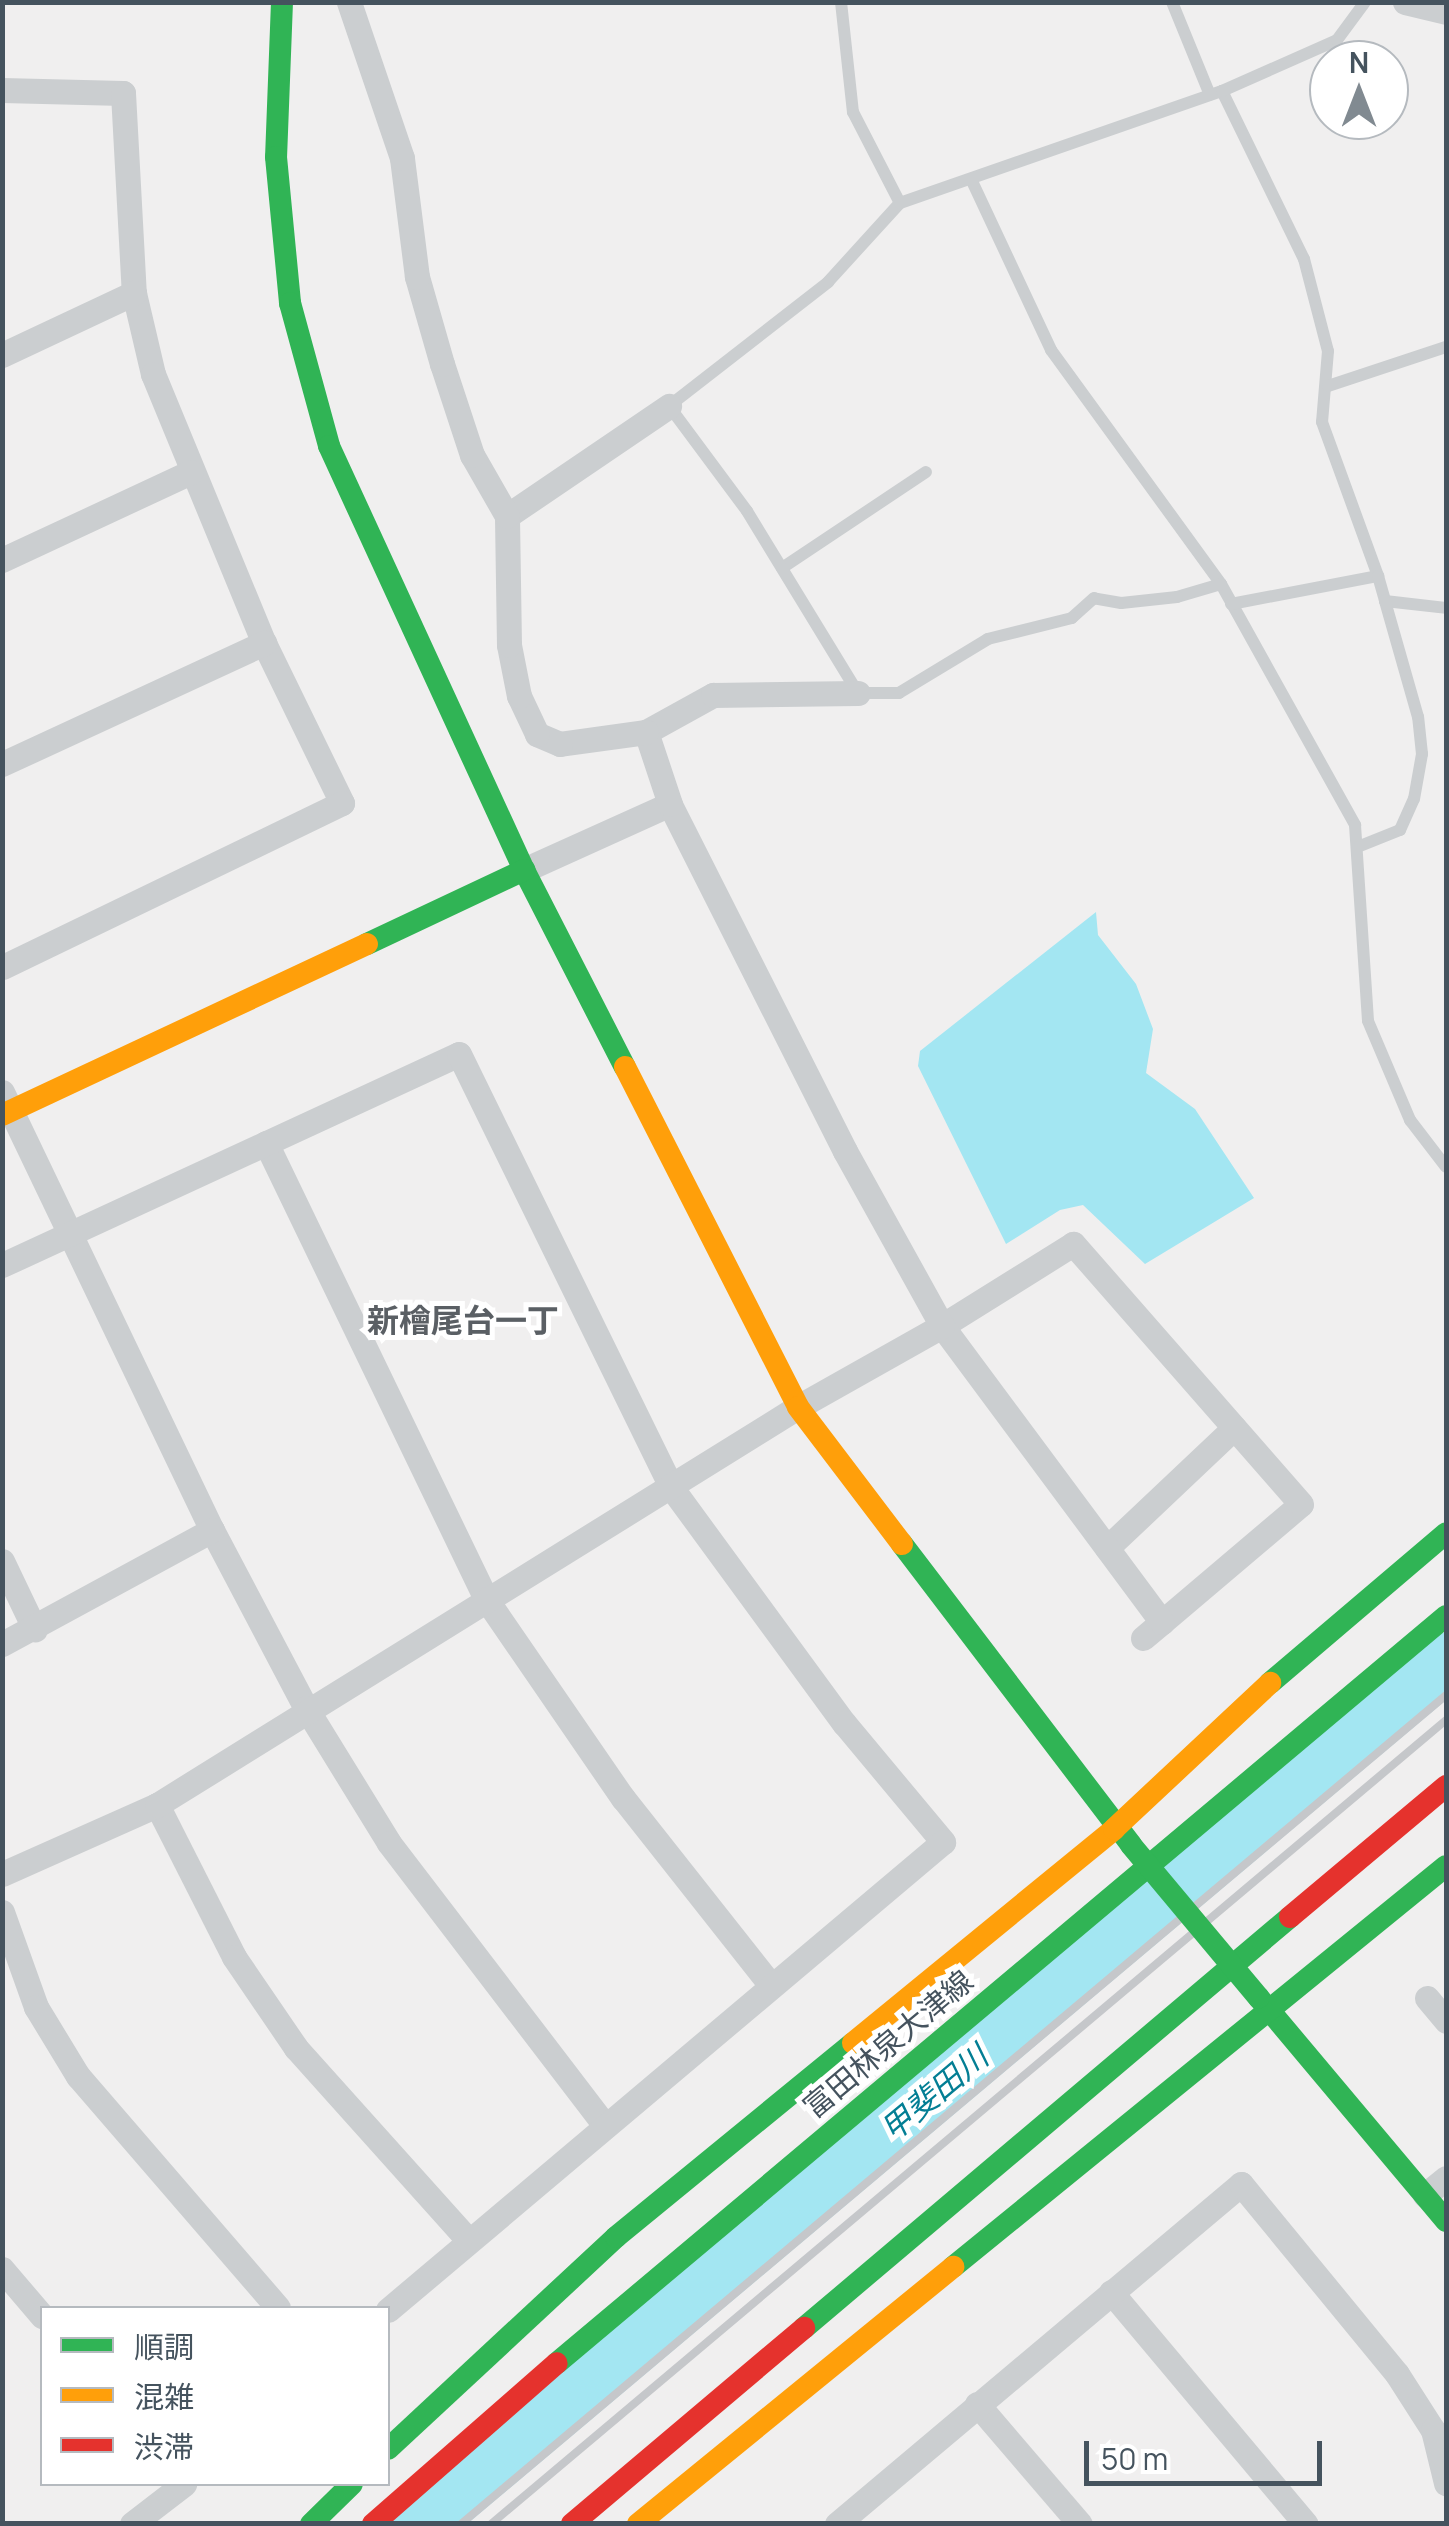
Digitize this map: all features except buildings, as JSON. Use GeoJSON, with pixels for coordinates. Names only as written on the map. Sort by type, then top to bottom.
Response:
{"type":"FeatureCollection","features":[{"type":"Feature","properties":{"kind":"main road"},"geometry":{"type":"LineString","coordinates":[[282,2],[276,157],[290,304],[328,446],[524,870],[798,1408],[1122,1837],[1446,2220]]}},
{"type":"Feature","properties":{"kind":"main road"},"geometry":{"type":"LineString","coordinates":[[5,1106],[524,870]]}},
{"type":"Feature","properties":{"kind":"main road"},"geometry":{"type":"LineString","coordinates":[[390,2448],[616,2236],[1122,1837],[1340,1618],[1446,1533]]}},
{"type":"Feature","properties":{"kind":"main road","name":"富田林泉大津線"},"geometry":{"type":"LineString","coordinates":[[373,2524],[682,2254],[1446,1616]]}},
{"type":"Feature","properties":{"kind":"main road"},"geometry":{"type":"LineString","coordinates":[[572,2524],[1446,1786]]}},
{"type":"Feature","properties":{"kind":"main road"},"geometry":{"type":"LineString","coordinates":[[638,2524],[1265,2006],[1446,1866]]}},
{"type":"Feature","properties":{"kind":"main road"},"geometry":{"type":"LineString","coordinates":[[311,2524],[350,2486]]}},
{"type":"Feature","properties":{"kind":"street"},"geometry":{"type":"LineString","coordinates":[[349,2],[402,158],[417,277],[442,364],[472,455],[507,516],[509,646],[519,696],[538,734],[560,744],[646,732],[713,695],[858,693]]}},
{"type":"Feature","properties":{"kind":"street"},"geometry":{"type":"LineString","coordinates":[[1404,2],[1446,12]]}},
{"type":"Feature","properties":{"kind":"street"},"geometry":{"type":"LineString","coordinates":[[2,90],[123,92],[134,293],[153,374],[264,643],[342,803],[2,967]]}},
{"type":"Feature","properties":{"kind":"street"},"geometry":{"type":"LineString","coordinates":[[2,355],[134,293]]}},
{"type":"Feature","properties":{"kind":"street"},"geometry":{"type":"LineString","coordinates":[[507,516],[669,406]]}},
{"type":"Feature","properties":{"kind":"street"},"geometry":{"type":"LineString","coordinates":[[2,560],[191,472]]}},
{"type":"Feature","properties":{"kind":"street"},"geometry":{"type":"LineString","coordinates":[[2,764],[264,643]]}},
{"type":"Feature","properties":{"kind":"street"},"geometry":{"type":"LineString","coordinates":[[2,1874],[157,1805],[306,1708],[798,1408],[942,1326],[1074,1244],[1300,1504],[1152,1630],[1107,1548],[942,1326],[845,1151],[670,804],[646,732]]}},
{"type":"Feature","properties":{"kind":"street"},"geometry":{"type":"LineString","coordinates":[[524,870],[670,804]]}},
{"type":"Feature","properties":{"kind":"street"},"geometry":{"type":"LineString","coordinates":[[2,1264],[459,1054],[671,1487],[844,1723],[943,1842],[390,2308]]}},
{"type":"Feature","properties":{"kind":"street"},"geometry":{"type":"LineString","coordinates":[[5,1106],[72,1233],[212,1530],[306,1708],[389,1843],[604,2124]]}},
{"type":"Feature","properties":{"kind":"street"},"geometry":{"type":"LineString","coordinates":[[266,1142],[486,1599],[622,1798],[770,1984]]}},
{"type":"Feature","properties":{"kind":"street"},"geometry":{"type":"LineString","coordinates":[[1107,1548],[1234,1428]]}},
{"type":"Feature","properties":{"kind":"street"},"geometry":{"type":"LineString","coordinates":[[2,1644],[35,1630],[212,1530]]}},
{"type":"Feature","properties":{"kind":"street"},"geometry":{"type":"LineString","coordinates":[[2,1561],[35,1630]]}},
{"type":"Feature","properties":{"kind":"street"},"geometry":{"type":"LineString","coordinates":[[157,1805],[234,1957],[296,2048],[468,2240]]}},
{"type":"Feature","properties":{"kind":"street"},"geometry":{"type":"LineString","coordinates":[[2,1912],[36,2007],[78,2076],[276,2306]]}},
{"type":"Feature","properties":{"kind":"street"},"geometry":{"type":"LineString","coordinates":[[1427,1998],[1446,2021]]}},
{"type":"Feature","properties":{"kind":"street"},"geometry":{"type":"LineString","coordinates":[[1425,2195],[1446,2178]]}},
{"type":"Feature","properties":{"kind":"street"},"geometry":{"type":"LineString","coordinates":[[849,2520],[978,2404],[1241,2184],[1397,2374],[1433,2430],[1446,2483]]}},
{"type":"Feature","properties":{"kind":"street"},"geometry":{"type":"LineString","coordinates":[[2,2269],[40,2314]]}},
{"type":"Feature","properties":{"kind":"street"},"geometry":{"type":"LineString","coordinates":[[1111,2292],[1306,2524]]}},
{"type":"Feature","properties":{"kind":"street"},"geometry":{"type":"LineString","coordinates":[[978,2404],[1080,2524]]}},
{"type":"Feature","properties":{"kind":"street"},"geometry":{"type":"LineString","coordinates":[[132,2524],[181,2486]]}},
{"type":"Feature","properties":{"kind":"lane"},"geometry":{"type":"LineString","coordinates":[[841,2],[853,112],[900,203]]}},
{"type":"Feature","properties":{"kind":"lane"},"geometry":{"type":"LineString","coordinates":[[1172,2],[1304,260],[1328,351],[1322,422],[1378,576],[1418,717],[1422,754],[1414,798],[1400,830],[1360,846]]}},
{"type":"Feature","properties":{"kind":"lane"},"geometry":{"type":"LineString","coordinates":[[1220,584],[1177,597],[1121,603],[1094,598],[1072,618],[988,639],[899,693],[858,693],[782,568],[669,406],[828,282],[900,203],[1216,93],[1338,40],[1365,2]]}},
{"type":"Feature","properties":{"kind":"lane"},"geometry":{"type":"LineString","coordinates":[[971,179],[1051,350],[1220,584],[1355,825],[1360,846],[1358,924],[1368,1021],[1410,1120],[1446,1167]]}},
{"type":"Feature","properties":{"kind":"lane"},"geometry":{"type":"LineString","coordinates":[[1328,386],[1446,347]]}},
{"type":"Feature","properties":{"kind":"lane"},"geometry":{"type":"LineString","coordinates":[[782,568],[926,472]]}},
{"type":"Feature","properties":{"kind":"lane"},"geometry":{"type":"LineString","coordinates":[[1232,604],[1378,576]]}},
{"type":"Feature","properties":{"kind":"lane"},"geometry":{"type":"LineString","coordinates":[[1385,601],[1446,608]]}},
{"type":"Feature","properties":{"kind":"water"},"geometry":{"type":"Polygon","coordinates":[[[1096,912],[1098,935],[1136,984],[1153,1029],[1146,1073],[1195,1109],[1254,1198],[1145,1264],[1083,1205],[1060,1210],[1006,1244],[918,1066],[920,1051],[1096,912]]]}},
{"type":"Feature","properties":{"kind":"waterway","name":"甲斐田川"},"geometry":{"type":"LineString","coordinates":[[422,2524],[1446,1662]]}},
{"type":"Feature","properties":{"kind":"railway"},"geometry":{"type":"LineString","coordinates":[[461,2524],[1446,1695]]}},
{"type":"Feature","properties":{"kind":"railway"},"geometry":{"type":"LineString","coordinates":[[491,2524],[1446,1720]]}},
{"type":"Feature","properties":{"kind":"traffic: fast"},"geometry":{"type":"LineString","coordinates":[[282,2],[276,157],[290,303],[329,446],[524,870],[625,1067]]}},
{"type":"Feature","properties":{"kind":"traffic: fast"},"geometry":{"type":"LineString","coordinates":[[367,944],[524,870]]}},
{"type":"Feature","properties":{"kind":"traffic: fast"},"geometry":{"type":"LineString","coordinates":[[1270,1683],[1446,1533]]}},
{"type":"Feature","properties":{"kind":"traffic: fast"},"geometry":{"type":"LineString","coordinates":[[902,1544],[1131,1845]]}},
{"type":"Feature","properties":{"kind":"traffic: fast"},"geometry":{"type":"LineString","coordinates":[[557,2363],[1446,1616]]}},
{"type":"Feature","properties":{"kind":"traffic: fast"},"geometry":{"type":"LineString","coordinates":[[1131,1845],[1259,1998]]}},
{"type":"Feature","properties":{"kind":"traffic: fast"},"geometry":{"type":"LineString","coordinates":[[953,2267],[1446,1866]]}},
{"type":"Feature","properties":{"kind":"traffic: fast"},"geometry":{"type":"LineString","coordinates":[[804,2328],[1290,1917]]}},
{"type":"Feature","properties":{"kind":"traffic: fast"},"geometry":{"type":"LineString","coordinates":[[1259,1998],[1446,2221]]}},
{"type":"Feature","properties":{"kind":"traffic: fast"},"geometry":{"type":"LineString","coordinates":[[390,2447],[616,2237],[853,2043]]}},
{"type":"Feature","properties":{"kind":"traffic: fast"},"geometry":{"type":"LineString","coordinates":[[311,2524],[350,2486]]}},
{"type":"Feature","properties":{"kind":"traffic: slow"},"geometry":{"type":"LineString","coordinates":[[2,1115],[367,944]]}},
{"type":"Feature","properties":{"kind":"traffic: slow"},"geometry":{"type":"LineString","coordinates":[[625,1067],[798,1407],[902,1544]]}},
{"type":"Feature","properties":{"kind":"traffic: slow"},"geometry":{"type":"LineString","coordinates":[[853,2043],[1114,1829],[1270,1683]]}},
{"type":"Feature","properties":{"kind":"traffic: slow"},"geometry":{"type":"LineString","coordinates":[[638,2524],[953,2267]]}},
{"type":"Feature","properties":{"kind":"traffic: jam"},"geometry":{"type":"LineString","coordinates":[[1290,1917],[1446,1786]]}},
{"type":"Feature","properties":{"kind":"traffic: jam"},"geometry":{"type":"LineString","coordinates":[[572,2524],[804,2328]]}},
{"type":"Feature","properties":{"kind":"traffic: jam"},"geometry":{"type":"LineString","coordinates":[[373,2524],[557,2363]]}},
{"type":"Feature","properties":{"kind":"district","name":"新檜尾台一丁"},"geometry":{"type":"Point","coordinates":[463,1320]}}]}
